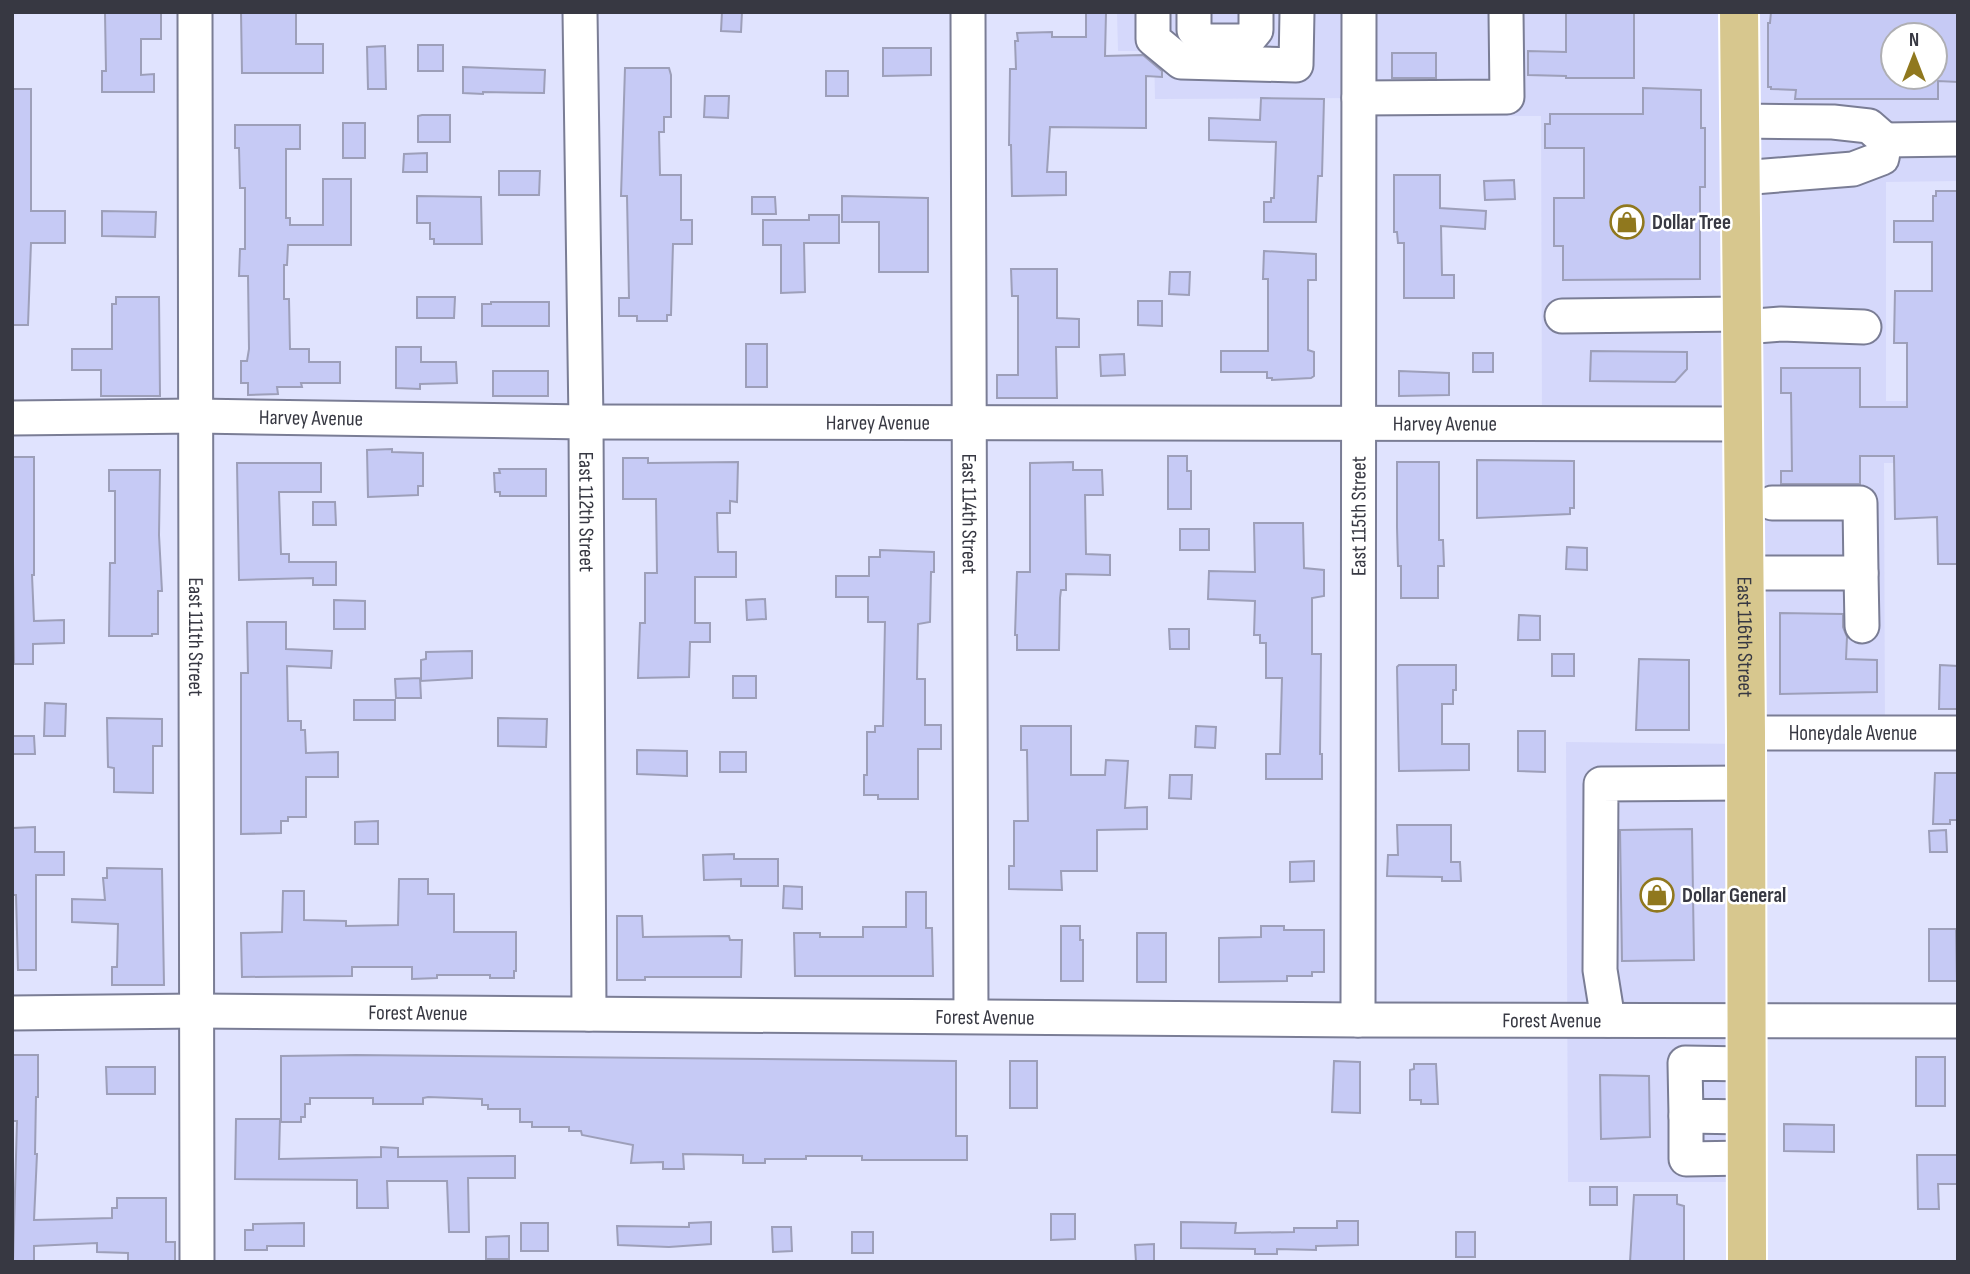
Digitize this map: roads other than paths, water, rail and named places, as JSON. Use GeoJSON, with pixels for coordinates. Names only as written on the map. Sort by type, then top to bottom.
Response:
{"type":"FeatureCollection","features":[{"type":"Feature","properties":{"kind":"main road","name":"East 116th Street"},"geometry":{"type":"LineString","coordinates":[[1739,12],[1745,573],[1747,1262]]}},
{"type":"Feature","properties":{"kind":"street","name":"East 111th Street"},"geometry":{"type":"LineString","coordinates":[[195,12],[197,1262]]}},
{"type":"Feature","properties":{"kind":"street","name":"East 112th Street"},"geometry":{"type":"LineString","coordinates":[[580,12],[586,422],[589,1014]]}},
{"type":"Feature","properties":{"kind":"street","name":"East 114th Street"},"geometry":{"type":"LineString","coordinates":[[968,12],[971,1016]]}},
{"type":"Feature","properties":{"kind":"street"},"geometry":{"type":"LineString","coordinates":[[1153,12],[1153,39],[1181,62],[1296,65],[1297,12]]}},
{"type":"Feature","properties":{"kind":"street"},"geometry":{"type":"LineString","coordinates":[[1194,12],[1194,30],[1203,41],[1247,41],[1256,30],[1256,12]]}},
{"type":"Feature","properties":{"kind":"street","name":"East 115th Street"},"geometry":{"type":"LineString","coordinates":[[1358,1020],[1359,12]]}},
{"type":"Feature","properties":{"kind":"street"},"geometry":{"type":"LineString","coordinates":[[1359,98],[1507,97],[1506,12]]}},
{"type":"Feature","properties":{"kind":"street"},"geometry":{"type":"LineString","coordinates":[[1740,121],[1833,122],[1869,126],[1885,140],[1958,139]]}},
{"type":"Feature","properties":{"kind":"street"},"geometry":{"type":"LineString","coordinates":[[1741,178],[1853,169],[1882,158],[1885,140]]}},
{"type":"Feature","properties":{"kind":"street"},"geometry":{"type":"LineString","coordinates":[[1562,316],[1743,320],[1864,327]]}},
{"type":"Feature","properties":{"kind":"street","name":"Harvey Avenue"},"geometry":{"type":"LineString","coordinates":[[12,418],[197,416],[586,422],[1744,424]]}},
{"type":"Feature","properties":{"kind":"street"},"geometry":{"type":"LineString","coordinates":[[1772,503],[1860,503],[1862,626]]}},
{"type":"Feature","properties":{"kind":"street"},"geometry":{"type":"LineString","coordinates":[[1745,573],[1861,573]]}},
{"type":"Feature","properties":{"kind":"street","name":"Honeydale Avenue"},"geometry":{"type":"LineString","coordinates":[[1746,733],[1958,733]]}},
{"type":"Feature","properties":{"kind":"street"},"geometry":{"type":"LineString","coordinates":[[1608,1020],[1600,970],[1601,784],[1746,783]]}},
{"type":"Feature","properties":{"kind":"street","name":"Forest Avenue"},"geometry":{"type":"LineString","coordinates":[[12,1013],[198,1011],[1358,1020],[1958,1021]]}},
{"type":"Feature","properties":{"kind":"street"},"geometry":{"type":"LineString","coordinates":[[1686,1020],[1686,1158],[1747,1158]]}},
{"type":"Feature","properties":{"kind":"street"},"geometry":{"type":"LineString","coordinates":[[1685,1063],[1747,1064]]}},
{"type":"Feature","properties":{"kind":"street"},"geometry":{"type":"LineString","coordinates":[[1686,1116],[1747,1117]]}},
{"type":"Feature","properties":{"kind":"place","name":"Dollar Tree"},"geometry":{"type":"Point","coordinates":[1627,222]}},
{"type":"Feature","properties":{"kind":"place","name":"Dollar General"},"geometry":{"type":"Point","coordinates":[1657,895]}}]}
